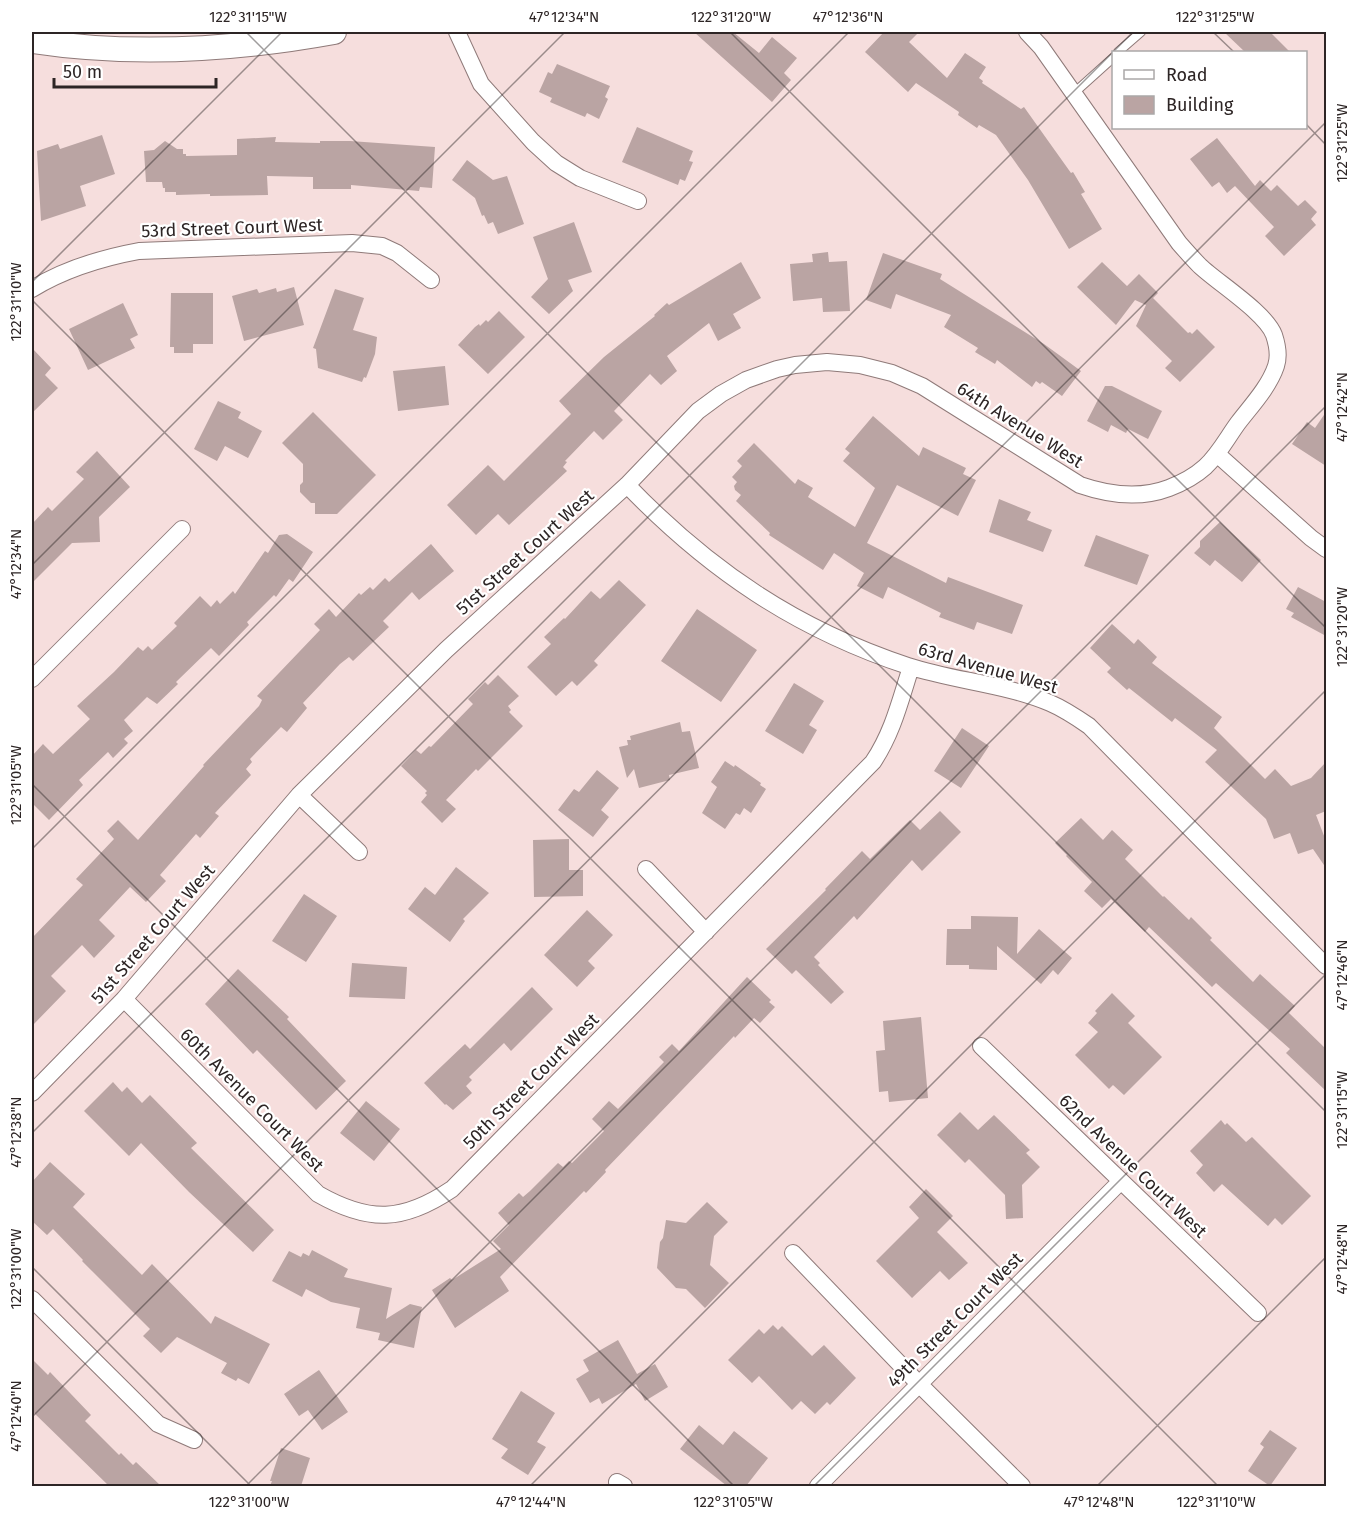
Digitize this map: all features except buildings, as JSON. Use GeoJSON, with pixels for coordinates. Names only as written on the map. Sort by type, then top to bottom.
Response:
{"type":"FeatureCollection","features":[{"type":"Feature","properties":{"kind":"main road"},"geometry":{"type":"LineString","coordinates":[[32,41],[84,47],[210,48],[288,40],[334,32]]}},
{"type":"Feature","properties":{"kind":"street"},"geometry":{"type":"LineString","coordinates":[[457,32],[481,84],[533,142],[556,163],[580,178],[638,201]]}},
{"type":"Feature","properties":{"kind":"street","name":"64th Avenue West"},"geometry":{"type":"LineString","coordinates":[[795,365],[827,362],[860,365],[892,373],[922,386],[1062,476],[1099,492],[1129,494],[1149,493],[1168,488],[1186,480],[1203,468],[1217,454],[1268,383],[1277,365],[1277,349],[1270,327],[1200,266],[1179,243],[1041,47],[1027,32]]}},
{"type":"Feature","properties":{"kind":"street","name":"53rd Street Court West"},"geometry":{"type":"LineString","coordinates":[[32,289],[76,267],[107,257],[139,251],[352,243],[382,246],[397,253],[431,280]]}},
{"type":"Feature","properties":{"kind":"street","name":"51st Street Court West"},"geometry":{"type":"LineString","coordinates":[[32,1094],[124,999],[299,795],[446,650],[627,485],[698,411],[721,394],[746,380],[795,365]]}},
{"type":"Feature","properties":{"kind":"street"},"geometry":{"type":"LineString","coordinates":[[1217,454],[1326,549]]}},
{"type":"Feature","properties":{"kind":"street","name":"63rd Avenue West"},"geometry":{"type":"LineString","coordinates":[[627,485],[661,521],[692,548],[760,597],[833,637],[910,667],[1049,702],[1089,726],[1326,966]]}},
{"type":"Feature","properties":{"kind":"street"},"geometry":{"type":"LineString","coordinates":[[32,679],[182,529]]}},
{"type":"Feature","properties":{"kind":"street","name":"50th Street Court West"},"geometry":{"type":"LineString","coordinates":[[362,1213],[386,1215],[404,1213],[429,1204],[452,1189],[873,762],[889,735],[910,667]]}},
{"type":"Feature","properties":{"kind":"street"},"geometry":{"type":"LineString","coordinates":[[299,795],[359,852]]}},
{"type":"Feature","properties":{"kind":"street"},"geometry":{"type":"LineString","coordinates":[[646,869],[706,932]]}},
{"type":"Feature","properties":{"kind":"street","name":"60th Avenue Court West"},"geometry":{"type":"LineString","coordinates":[[124,999],[318,1194],[341,1207],[362,1213]]}},
{"type":"Feature","properties":{"kind":"street","name":"62nd Avenue Court West"},"geometry":{"type":"LineString","coordinates":[[981,1046],[1258,1313]]}},
{"type":"Feature","properties":{"kind":"street","name":"49th Street Court West"},"geometry":{"type":"LineString","coordinates":[[818,1486],[1120,1181]]}},
{"type":"Feature","properties":{"kind":"street"},"geometry":{"type":"LineString","coordinates":[[793,1253],[919,1384],[1022,1486]]}},
{"type":"Feature","properties":{"kind":"street"},"geometry":{"type":"LineString","coordinates":[[32,1299],[158,1424],[194,1440]]}},
{"type":"Feature","properties":{"kind":"lane"},"geometry":{"type":"LineString","coordinates":[[1119,51],[1141,32]]}},
{"type":"Feature","properties":{"kind":"lane"},"geometry":{"type":"LineString","coordinates":[[1074,93],[1112,58]]}}]}
